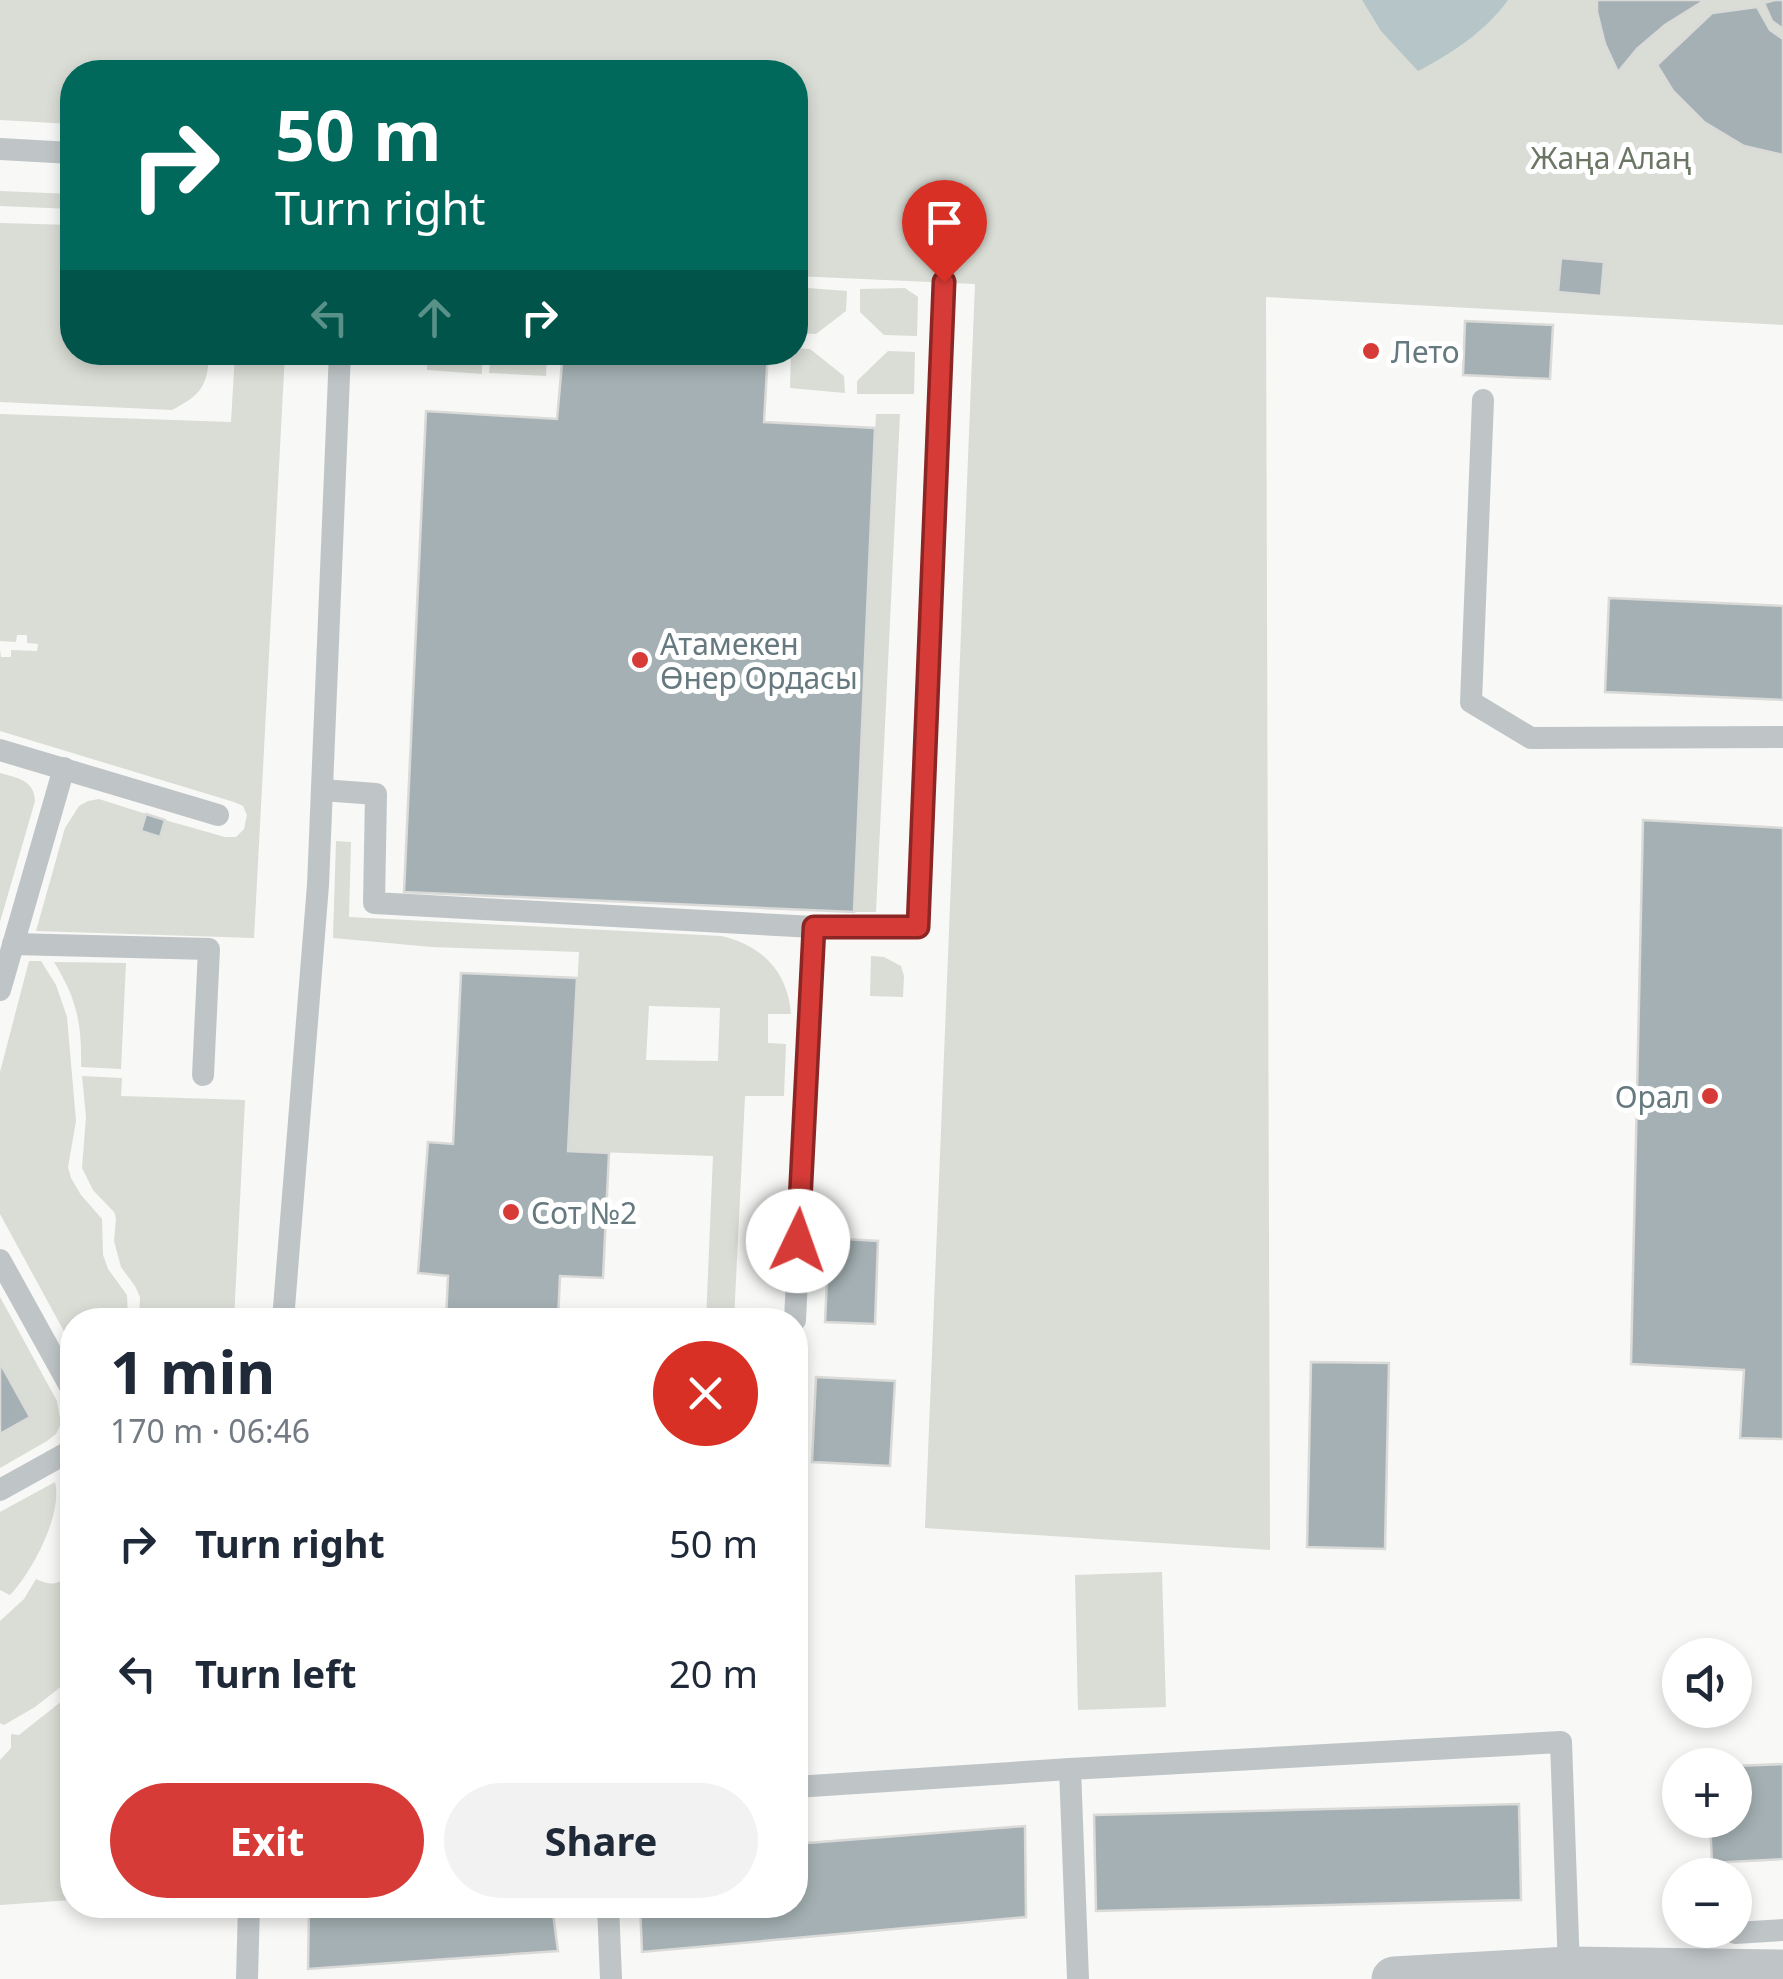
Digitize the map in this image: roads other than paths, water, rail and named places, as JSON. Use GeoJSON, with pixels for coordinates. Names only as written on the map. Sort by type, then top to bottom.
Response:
{"type":"FeatureCollection","features":[{"type":"Feature","properties":{"kind":"street"},"geometry":{"type":"LineString","coordinates":[[1394,1979],[1540,1972],[1783,1972]]}},
{"type":"Feature","properties":{"kind":"lane"},"geometry":{"type":"LineString","coordinates":[[0,149],[60,152]]}},
{"type":"Feature","properties":{"kind":"lane"},"geometry":{"type":"LineString","coordinates":[[322,790],[376,794],[374,904],[814,927],[918,927],[944,282]]}},
{"type":"Feature","properties":{"kind":"lane"},"geometry":{"type":"LineString","coordinates":[[283,1308],[318,885],[339,365]]}},
{"type":"Feature","properties":{"kind":"lane"},"geometry":{"type":"LineString","coordinates":[[1484,400],[1471,702],[1532,738],[1783,737]]}},
{"type":"Feature","properties":{"kind":"lane"},"geometry":{"type":"LineString","coordinates":[[0,750],[218,815]]}},
{"type":"Feature","properties":{"kind":"lane"},"geometry":{"type":"LineString","coordinates":[[0,990],[64,768]]}},
{"type":"Feature","properties":{"kind":"lane"},"geometry":{"type":"LineString","coordinates":[[795,1308],[814,927]]}},
{"type":"Feature","properties":{"kind":"lane"},"geometry":{"type":"LineString","coordinates":[[14,944],[209,949],[204,1075]]}},
{"type":"Feature","properties":{"kind":"lane"},"geometry":{"type":"LineString","coordinates":[[0,1260],[60,1368]]}},
{"type":"Feature","properties":{"kind":"lane"},"geometry":{"type":"LineString","coordinates":[[0,1490],[60,1457]]}},
{"type":"Feature","properties":{"kind":"lane"},"geometry":{"type":"LineString","coordinates":[[808,1786],[1561,1742],[1540,1972]]}},
{"type":"Feature","properties":{"kind":"lane"},"geometry":{"type":"LineString","coordinates":[[1070,1769],[1078,1979]]}},
{"type":"Feature","properties":{"kind":"lane"},"geometry":{"type":"LineString","coordinates":[[247,1979],[249,1918]]}},
{"type":"Feature","properties":{"kind":"lane"},"geometry":{"type":"LineString","coordinates":[[609,1918],[612,1979]]}},
{"type":"Feature","properties":{"kind":"lane"},"geometry":{"type":"LineString","coordinates":[[1752,1932],[1783,1930]]}},
{"type":"Feature","properties":{"kind":"place","name":"Лето"},"geometry":{"type":"Point","coordinates":[1371,351]}},
{"type":"Feature","properties":{"kind":"place","name":"Атамекен Өнер Ордасы"},"geometry":{"type":"Point","coordinates":[640,660]}},
{"type":"Feature","properties":{"kind":"place","name":"Орал"},"geometry":{"type":"Point","coordinates":[1710,1096]}},
{"type":"Feature","properties":{"kind":"place","name":"Сот №2"},"geometry":{"type":"Point","coordinates":[511,1212]}},
{"type":"Feature","properties":{"kind":"park label","name":"Жаңа Алаң"},"geometry":{"type":"Point","coordinates":[1611,157]}}]}
